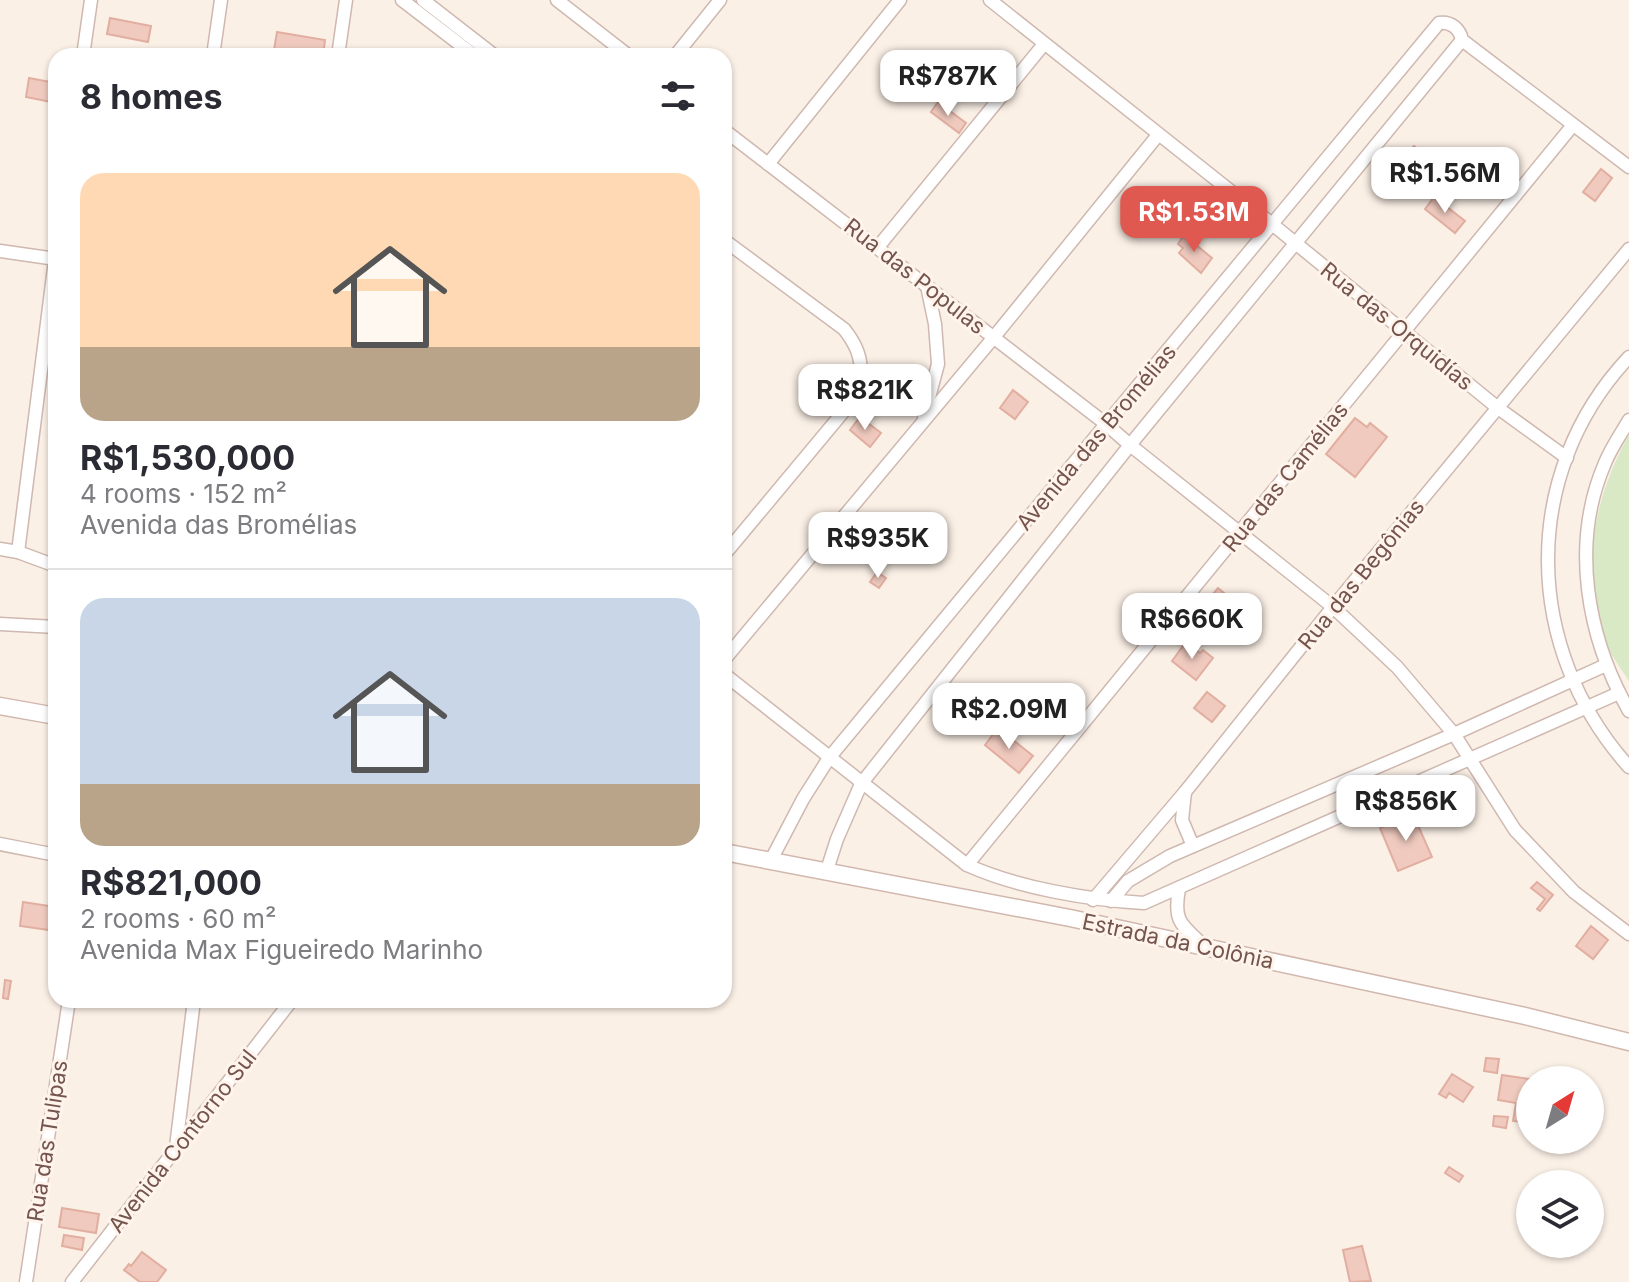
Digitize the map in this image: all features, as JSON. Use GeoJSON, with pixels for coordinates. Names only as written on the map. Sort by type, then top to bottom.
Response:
{"type":"FeatureCollection","features":[{"type":"Feature","properties":{"kind":"main road"},"geometry":{"type":"LineString","coordinates":[[0,706],[48,715]]}},
{"type":"Feature","properties":{"kind":"main road","name":"Estrada da Colônia"},"geometry":{"type":"LineString","coordinates":[[732,854],[1070,918],[1525,1016],[1629,1042]]}},
{"type":"Feature","properties":{"kind":"street"},"geometry":{"type":"LineString","coordinates":[[84,48],[91,0]]}},
{"type":"Feature","properties":{"kind":"street"},"geometry":{"type":"LineString","coordinates":[[214,48],[221,0]]}},
{"type":"Feature","properties":{"kind":"street"},"geometry":{"type":"LineString","coordinates":[[339,48],[346,0]]}},
{"type":"Feature","properties":{"kind":"street"},"geometry":{"type":"LineString","coordinates":[[402,0],[462,48]]}},
{"type":"Feature","properties":{"kind":"street"},"geometry":{"type":"LineString","coordinates":[[423,0],[485,48]]}},
{"type":"Feature","properties":{"kind":"street"},"geometry":{"type":"LineString","coordinates":[[557,0],[619,48]]}},
{"type":"Feature","properties":{"kind":"street"},"geometry":{"type":"LineString","coordinates":[[681,48],[720,0]]}},
{"type":"Feature","properties":{"kind":"street"},"geometry":{"type":"LineString","coordinates":[[768,164],[900,0]]}},
{"type":"Feature","properties":{"kind":"street","name":"Rua das Orquidías"},"geometry":{"type":"LineString","coordinates":[[990,0],[1498,408],[1567,458]]}},
{"type":"Feature","properties":{"kind":"street","name":"Avenida das Bromélias"},"geometry":{"type":"LineString","coordinates":[[770,862],[829,758],[1439,23],[1451,24],[1462,40],[1130,445],[861,784],[826,873]]}},
{"type":"Feature","properties":{"kind":"street"},"geometry":{"type":"LineString","coordinates":[[1462,40],[1629,167]]}},
{"type":"Feature","properties":{"kind":"street"},"geometry":{"type":"LineString","coordinates":[[878,247],[1044,44]]}},
{"type":"Feature","properties":{"kind":"street","name":"Rua das Camélias"},"geometry":{"type":"LineString","coordinates":[[967,865],[1573,125]]}},
{"type":"Feature","properties":{"kind":"street"},"geometry":{"type":"LineString","coordinates":[[732,650],[1158,135]]}},
{"type":"Feature","properties":{"kind":"street","name":"Rua das Populas"},"geometry":{"type":"LineString","coordinates":[[732,136],[1106,424],[1333,607],[1397,667],[1454,734],[1515,830],[1543,862],[1574,892],[1629,934]]}},
{"type":"Feature","properties":{"kind":"street"},"geometry":{"type":"LineString","coordinates":[[732,246],[844,329],[854,342],[861,360],[857,392],[844,411],[732,545]]}},
{"type":"Feature","properties":{"kind":"street","name":"Rua das Begônias"},"geometry":{"type":"LineString","coordinates":[[1093,900],[1629,249]]}},
{"type":"Feature","properties":{"kind":"street"},"geometry":{"type":"LineString","coordinates":[[0,251],[48,258]]}},
{"type":"Feature","properties":{"kind":"street"},"geometry":{"type":"LineString","coordinates":[[922,423],[938,364],[937,333],[927,286]]}},
{"type":"Feature","properties":{"kind":"street"},"geometry":{"type":"LineString","coordinates":[[18,552],[48,321]]}},
{"type":"Feature","properties":{"kind":"street"},"geometry":{"type":"LineString","coordinates":[[1629,357],[1599,394],[1567,458],[1551,523],[1548,580],[1557,636],[1571,680],[1587,709],[1629,767]]}},
{"type":"Feature","properties":{"kind":"street"},"geometry":{"type":"LineString","coordinates":[[1629,420],[1605,462],[1588,528],[1586,553],[1594,628],[1606,665],[1629,711]]}},
{"type":"Feature","properties":{"kind":"street"},"geometry":{"type":"LineString","coordinates":[[0,549],[48,563]]}},
{"type":"Feature","properties":{"kind":"street"},"geometry":{"type":"LineString","coordinates":[[0,624],[48,627]]}},
{"type":"Feature","properties":{"kind":"street"},"geometry":{"type":"LineString","coordinates":[[1111,901],[1128,881],[1144,869],[1606,665]]}},
{"type":"Feature","properties":{"kind":"street"},"geometry":{"type":"LineString","coordinates":[[732,680],[967,865],[1093,900],[1144,903],[1619,693]]}},
{"type":"Feature","properties":{"kind":"street"},"geometry":{"type":"LineString","coordinates":[[1185,792],[1182,820],[1193,846]]}},
{"type":"Feature","properties":{"kind":"street"},"geometry":{"type":"LineString","coordinates":[[0,844],[48,853]]}},
{"type":"Feature","properties":{"kind":"street"},"geometry":{"type":"LineString","coordinates":[[1179,889],[1175,912],[1184,927],[1204,947]]}},
{"type":"Feature","properties":{"kind":"street","name":"Rua das Tulipas"},"geometry":{"type":"LineString","coordinates":[[26,1282],[68,1008]]}},
{"type":"Feature","properties":{"kind":"street"},"geometry":{"type":"LineString","coordinates":[[175,1150],[193,1008]]}},
{"type":"Feature","properties":{"kind":"street","name":"Avenida Contorno Sul"},"geometry":{"type":"LineString","coordinates":[[72,1282],[286,1008]]}},
{"type":"Feature","properties":{"kind":"green space"},"geometry":{"type":"Polygon","coordinates":[[[1629,435],[1629,681],[1599,627],[1594,602],[1592,553],[1595,528],[1608,480],[1629,435]]]}},
{"type":"Feature","properties":{"kind":"building"},"geometry":{"type":"Polygon","coordinates":[[[110,18],[151,26],[148,42],[107,34],[110,18]]]}},
{"type":"Feature","properties":{"kind":"building"},"geometry":{"type":"Polygon","coordinates":[[[277,32],[325,40],[324,48],[274,48],[277,32]]]}},
{"type":"Feature","properties":{"kind":"building"},"geometry":{"type":"Polygon","coordinates":[[[29,78],[48,82],[48,101],[26,97],[29,78]]]}},
{"type":"Feature","properties":{"kind":"building"},"geometry":{"type":"Polygon","coordinates":[[[938,102],[966,123],[959,133],[931,112],[938,102]]]}},
{"type":"Feature","properties":{"kind":"building"},"geometry":{"type":"Polygon","coordinates":[[[1414,146],[1437,165],[1425,179],[1402,161],[1414,146]]]}},
{"type":"Feature","properties":{"kind":"building"},"geometry":{"type":"Polygon","coordinates":[[[1601,169],[1612,178],[1595,201],[1583,192],[1601,169]]]}},
{"type":"Feature","properties":{"kind":"building"},"geometry":{"type":"Polygon","coordinates":[[[1434,197],[1465,221],[1455,233],[1425,209],[1434,197]]]}},
{"type":"Feature","properties":{"kind":"building"},"geometry":{"type":"Polygon","coordinates":[[[1184,235],[1212,258],[1201,273],[1179,253],[1183,248],[1178,244],[1184,235]]]}},
{"type":"Feature","properties":{"kind":"building"},"geometry":{"type":"Polygon","coordinates":[[[1013,390],[1028,402],[1015,419],[1000,408],[1013,390]]]}},
{"type":"Feature","properties":{"kind":"building"},"geometry":{"type":"Polygon","coordinates":[[[860,417],[881,433],[870,447],[850,430],[860,417]]]}},
{"type":"Feature","properties":{"kind":"building"},"geometry":{"type":"Polygon","coordinates":[[[1355,418],[1367,427],[1370,423],[1387,437],[1355,477],[1326,454],[1355,418]]]}},
{"type":"Feature","properties":{"kind":"building"},"geometry":{"type":"Polygon","coordinates":[[[877,572],[886,578],[879,588],[870,582],[877,572]]]}},
{"type":"Feature","properties":{"kind":"building"},"geometry":{"type":"Polygon","coordinates":[[[1218,588],[1254,618],[1236,641],[1200,610],[1218,588]]]}},
{"type":"Feature","properties":{"kind":"building"},"geometry":{"type":"Polygon","coordinates":[[[1186,642],[1213,658],[1196,680],[1172,661],[1186,642]]]}},
{"type":"Feature","properties":{"kind":"building"},"geometry":{"type":"Polygon","coordinates":[[[1207,692],[1225,706],[1212,722],[1194,708],[1207,692]]]}},
{"type":"Feature","properties":{"kind":"building"},"geometry":{"type":"Polygon","coordinates":[[[998,728],[1033,756],[1019,773],[985,745],[998,728]]]}},
{"type":"Feature","properties":{"kind":"building"},"geometry":{"type":"Polygon","coordinates":[[[1413,814],[1432,857],[1398,871],[1380,828],[1413,814]]]}},
{"type":"Feature","properties":{"kind":"building"},"geometry":{"type":"Polygon","coordinates":[[[1537,882],[1553,895],[1540,911],[1537,909],[1545,899],[1531,888],[1537,882]]]}},
{"type":"Feature","properties":{"kind":"building"},"geometry":{"type":"Polygon","coordinates":[[[23,902],[48,906],[48,930],[20,926],[23,902]]]}},
{"type":"Feature","properties":{"kind":"building"},"geometry":{"type":"Polygon","coordinates":[[[1591,926],[1608,940],[1593,959],[1576,946],[1591,926]]]}},
{"type":"Feature","properties":{"kind":"building"},"geometry":{"type":"Polygon","coordinates":[[[5,980],[11,981],[8,999],[3,998],[5,980]]]}},
{"type":"Feature","properties":{"kind":"building"},"geometry":{"type":"Polygon","coordinates":[[[1486,1058],[1499,1059],[1497,1073],[1484,1071],[1486,1058]]]}},
{"type":"Feature","properties":{"kind":"building"},"geometry":{"type":"Polygon","coordinates":[[[1452,1074],[1473,1087],[1463,1102],[1449,1093],[1446,1098],[1439,1094],[1452,1074]]]}},
{"type":"Feature","properties":{"kind":"building"},"geometry":{"type":"Polygon","coordinates":[[[1502,1075],[1516,1077],[1516,1103],[1498,1100],[1502,1075]]]}},
{"type":"Feature","properties":{"kind":"building"},"geometry":{"type":"Polygon","coordinates":[[[1494,1116],[1508,1117],[1506,1128],[1493,1126],[1494,1116]]]}},
{"type":"Feature","properties":{"kind":"building"},"geometry":{"type":"Polygon","coordinates":[[[1449,1167],[1463,1176],[1459,1182],[1445,1173],[1449,1167]]]}},
{"type":"Feature","properties":{"kind":"building"},"geometry":{"type":"Polygon","coordinates":[[[62,1208],[99,1214],[96,1233],[59,1227],[62,1208]]]}},
{"type":"Feature","properties":{"kind":"building"},"geometry":{"type":"Polygon","coordinates":[[[64,1235],[84,1238],[82,1250],[62,1246],[64,1235]]]}},
{"type":"Feature","properties":{"kind":"building"},"geometry":{"type":"Polygon","coordinates":[[[1362,1246],[1371,1281],[1350,1282],[1343,1250],[1362,1246]]]}},
{"type":"Feature","properties":{"kind":"building"},"geometry":{"type":"Polygon","coordinates":[[[142,1252],[166,1270],[157,1282],[140,1282],[124,1270],[142,1252]]]}}]}
